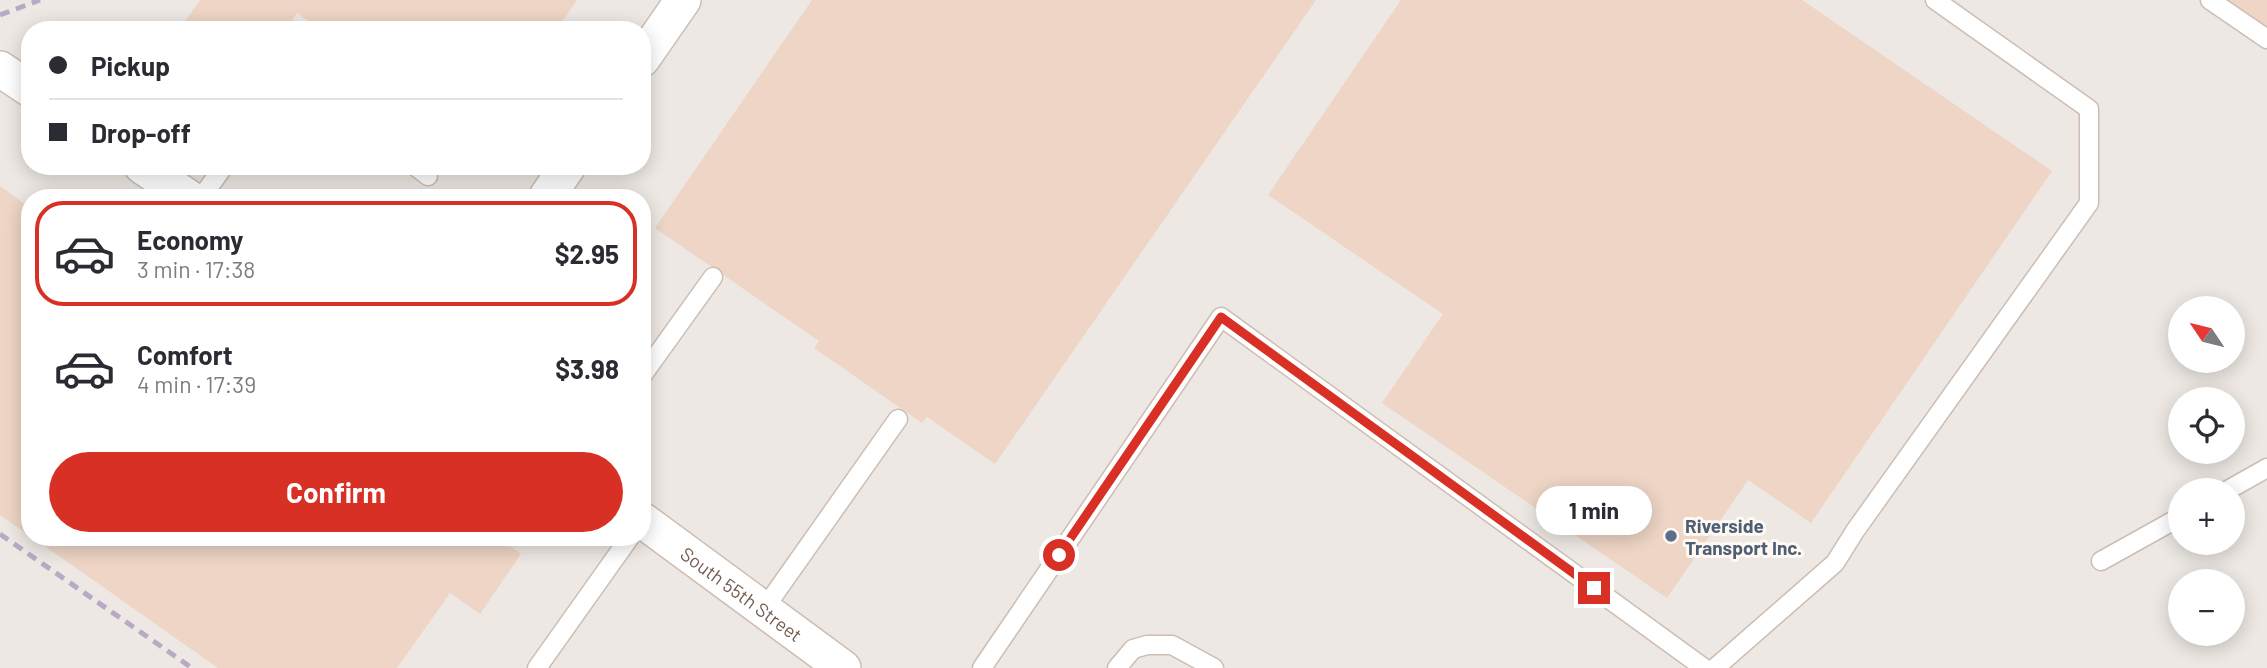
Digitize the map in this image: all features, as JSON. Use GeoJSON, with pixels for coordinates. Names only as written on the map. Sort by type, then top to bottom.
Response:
{"type":"FeatureCollection","features":[{"type":"Feature","properties":{"kind":"street"},"geometry":{"type":"LineString","coordinates":[[651,46],[683,0]]}},
{"type":"Feature","properties":{"kind":"street"},"geometry":{"type":"LineString","coordinates":[[0,69],[21,83]]}},
{"type":"Feature","properties":{"kind":"street"},"geometry":{"type":"LineString","coordinates":[[155,175],[176,189]]}},
{"type":"Feature","properties":{"kind":"street","name":"South 55th Street"},"geometry":{"type":"LineString","coordinates":[[651,527],[764,609],[834,665]]}},
{"type":"Feature","properties":{"kind":"lane"},"geometry":{"type":"LineString","coordinates":[[1715,668],[1835,563],[1855,531],[2089,203],[2089,109],[1935,0]]}},
{"type":"Feature","properties":{"kind":"lane"},"geometry":{"type":"LineString","coordinates":[[2210,0],[2267,39]]}},
{"type":"Feature","properties":{"kind":"lane"},"geometry":{"type":"LineString","coordinates":[[651,363],[713,277]]}},
{"type":"Feature","properties":{"kind":"lane"},"geometry":{"type":"LineString","coordinates":[[982,668],[1221,317],[1704,668]]}},
{"type":"Feature","properties":{"kind":"lane"},"geometry":{"type":"LineString","coordinates":[[764,609],[898,419]]}},
{"type":"Feature","properties":{"kind":"lane"},"geometry":{"type":"LineString","coordinates":[[2245,480],[2267,468]]}},
{"type":"Feature","properties":{"kind":"lane"},"geometry":{"type":"LineString","coordinates":[[2101,561],[2168,524]]}},
{"type":"Feature","properties":{"kind":"lane"},"geometry":{"type":"LineString","coordinates":[[537,668],[624,546]]}},
{"type":"Feature","properties":{"kind":"lane"},"geometry":{"type":"LineString","coordinates":[[1117,668],[1132,649],[1147,645],[1172,645],[1214,668]]}},
{"type":"Feature","properties":{"kind":"shaded area"},"geometry":{"type":"Polygon","coordinates":[[[0,0],[2267,0],[2267,668],[0,668],[0,0]]]}},
{"type":"Feature","properties":{"kind":"building"},"geometry":{"type":"Polygon","coordinates":[[[200,0],[577,0],[562,21],[309,21],[297,13],[292,21],[185,21],[200,0]]]}},
{"type":"Feature","properties":{"kind":"building"},"geometry":{"type":"Polygon","coordinates":[[[812,0],[1316,0],[995,464],[927,417],[922,423],[814,348],[819,341],[655,228],[812,0]]]}},
{"type":"Feature","properties":{"kind":"building"},"geometry":{"type":"Polygon","coordinates":[[[1401,0],[1802,0],[2052,171],[1811,523],[1748,480],[1667,598],[1382,403],[1443,314],[1268,195],[1401,0]]]}},
{"type":"Feature","properties":{"kind":"building"},"geometry":{"type":"Polygon","coordinates":[[[2228,0],[2267,0],[2267,27],[2228,0]]]}},
{"type":"Feature","properties":{"kind":"building"},"geometry":{"type":"Polygon","coordinates":[[[0,186],[21,201],[21,530],[0,515],[0,186]]]}},
{"type":"Feature","properties":{"kind":"building"},"geometry":{"type":"Polygon","coordinates":[[[45,546],[510,546],[521,554],[480,614],[450,593],[397,668],[218,668],[45,546]]]}},
{"type":"Feature","properties":{"kind":"railway"},"geometry":{"type":"LineString","coordinates":[[0,15],[40,0]]}},
{"type":"Feature","properties":{"kind":"railway"},"geometry":{"type":"LineString","coordinates":[[0,534],[192,668]]}},
{"type":"Feature","properties":{"kind":"place","name":"Riverside Transport Inc."},"geometry":{"type":"Point","coordinates":[1671,536]}},
{"type":"Feature","properties":{"kind":"route"},"geometry":{"type":"LineString","coordinates":[[1059,555],[1221,317],[1594,588]]}}]}
